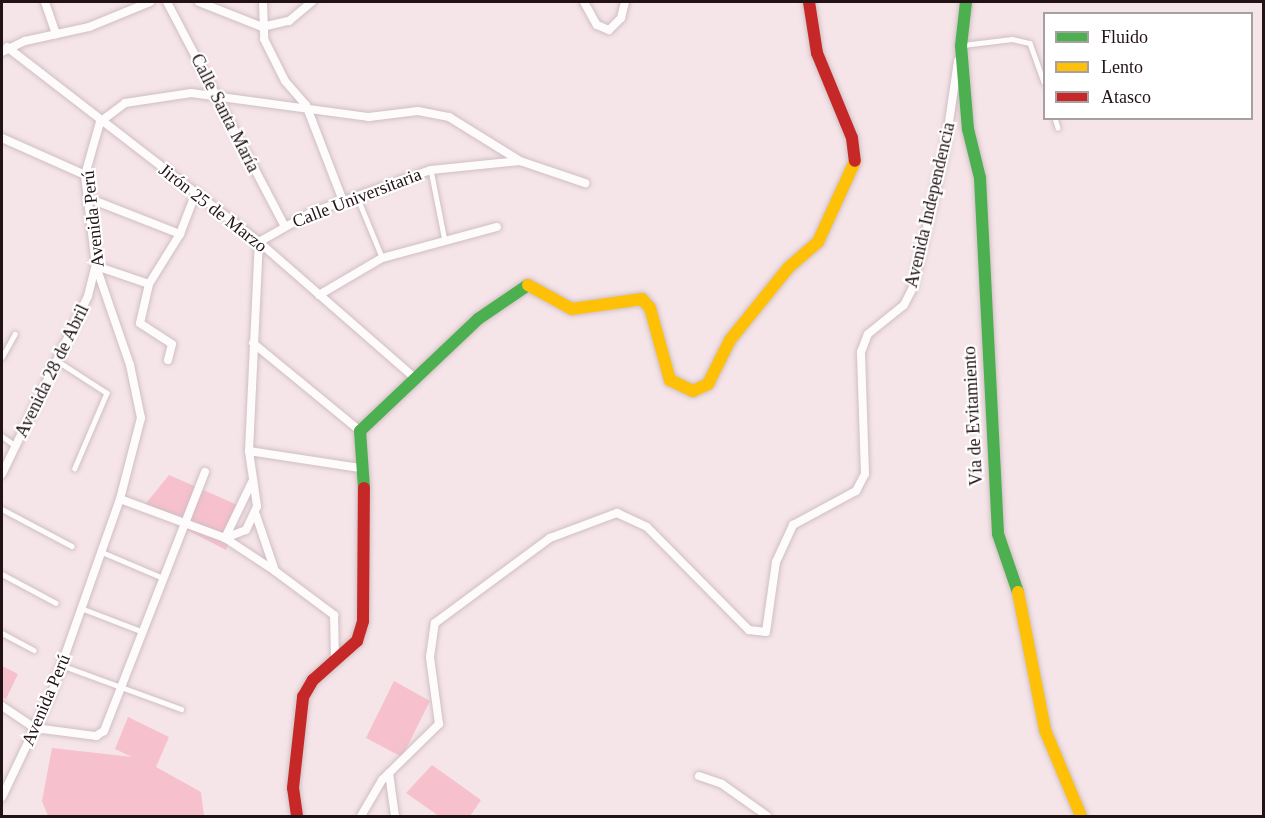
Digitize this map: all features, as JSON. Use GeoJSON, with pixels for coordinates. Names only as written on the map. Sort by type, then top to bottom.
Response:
{"type":"FeatureCollection","features":[{"type":"Feature","properties":{"kind":"street"},"geometry":{"type":"LineString","coordinates":[[45,2],[56,34]]}},
{"type":"Feature","properties":{"kind":"street"},"geometry":{"type":"LineString","coordinates":[[121,2],[121,13]]}},
{"type":"Feature","properties":{"kind":"street"},"geometry":{"type":"LineString","coordinates":[[4,49],[150,2]]}},
{"type":"Feature","properties":{"kind":"street","name":"Calle Santa María"},"geometry":{"type":"LineString","coordinates":[[167,2],[284,225]]}},
{"type":"Feature","properties":{"kind":"street"},"geometry":{"type":"LineString","coordinates":[[199,2],[262,27],[289,21],[312,2]]}},
{"type":"Feature","properties":{"kind":"street"},"geometry":{"type":"LineString","coordinates":[[263,2],[262,27],[285,81],[306,105],[343,201]]}},
{"type":"Feature","properties":{"kind":"street"},"geometry":{"type":"LineString","coordinates":[[584,2],[597,25],[609,30],[621,18],[625,2]]}},
{"type":"Feature","properties":{"kind":"street"},"geometry":{"type":"LineString","coordinates":[[297,816],[292,788],[303,698],[313,680],[335,663],[357,641],[363,621],[367,539],[360,468],[360,431],[414,377],[478,319],[532,283],[572,309],[642,299],[650,308],[670,380],[693,391],[708,384],[730,340],[789,268],[818,242],[855,162],[852,138],[817,53],[809,2]]}},
{"type":"Feature","properties":{"kind":"street","name":"Vía de Evitamiento"},"geometry":{"type":"LineString","coordinates":[[966,2],[960,46],[968,129],[980,178],[998,534],[1017,591],[1045,730],[1081,816]]}},
{"type":"Feature","properties":{"kind":"street","name":"Avenida Independencia"},"geometry":{"type":"LineString","coordinates":[[362,816],[389,773],[439,724],[430,657],[435,623],[550,538],[604,513],[617,513],[647,527],[749,630],[766,632],[776,562],[793,525],[856,491],[865,474],[861,352],[868,334],[904,305],[914,287],[945,149],[960,46]]}},
{"type":"Feature","properties":{"kind":"street","name":"Jirón 25 de Marzo"},"geometry":{"type":"LineString","coordinates":[[4,49],[196,192],[259,243],[414,377]]}},
{"type":"Feature","properties":{"kind":"street"},"geometry":{"type":"LineString","coordinates":[[100,122],[125,103],[148,96],[215,95],[306,105],[369,117],[418,111],[449,117],[520,160],[585,183]]}},
{"type":"Feature","properties":{"kind":"street","name":"Avenida Perú"},"geometry":{"type":"LineString","coordinates":[[2,797],[35,728],[61,665],[120,499],[141,418],[130,365],[96,266],[85,175],[100,122]]}},
{"type":"Feature","properties":{"kind":"street"},"geometry":{"type":"LineString","coordinates":[[2,138],[85,175]]}},
{"type":"Feature","properties":{"kind":"street","name":"Calle Universitaria"},"geometry":{"type":"LineString","coordinates":[[259,243],[284,225],[343,201],[431,170],[520,160]]}},
{"type":"Feature","properties":{"kind":"street"},"geometry":{"type":"LineString","coordinates":[[168,360],[172,344],[140,323],[149,284],[180,234],[196,192]]}},
{"type":"Feature","properties":{"kind":"street"},"geometry":{"type":"LineString","coordinates":[[88,198],[180,234]]}},
{"type":"Feature","properties":{"kind":"street"},"geometry":{"type":"LineString","coordinates":[[319,295],[382,258],[445,243],[497,227]]}},
{"type":"Feature","properties":{"kind":"street"},"geometry":{"type":"LineString","coordinates":[[259,243],[249,451],[256,515],[274,571]]}},
{"type":"Feature","properties":{"kind":"street"},"geometry":{"type":"LineString","coordinates":[[96,266],[149,284]]}},
{"type":"Feature","properties":{"kind":"street","name":"Avenida 28 de Abril"},"geometry":{"type":"LineString","coordinates":[[2,474],[59,362],[96,266]]}},
{"type":"Feature","properties":{"kind":"street"},"geometry":{"type":"LineString","coordinates":[[253,343],[360,431]]}},
{"type":"Feature","properties":{"kind":"street"},"geometry":{"type":"LineString","coordinates":[[249,451],[360,468]]}},
{"type":"Feature","properties":{"kind":"street"},"geometry":{"type":"LineString","coordinates":[[2,706],[35,728],[101,735],[205,472]]}},
{"type":"Feature","properties":{"kind":"street"},"geometry":{"type":"LineString","coordinates":[[225,538],[252,482]]}},
{"type":"Feature","properties":{"kind":"street"},"geometry":{"type":"LineString","coordinates":[[120,499],[225,538],[334,615],[335,663]]}},
{"type":"Feature","properties":{"kind":"street"},"geometry":{"type":"LineString","coordinates":[[225,538],[241,534],[256,515]]}},
{"type":"Feature","properties":{"kind":"street"},"geometry":{"type":"LineString","coordinates":[[389,773],[394,816]]}},
{"type":"Feature","properties":{"kind":"street"},"geometry":{"type":"LineString","coordinates":[[699,776],[722,784],[767,816]]}},
{"type":"Feature","properties":{"kind":"lane"},"geometry":{"type":"LineString","coordinates":[[960,46],[1025,41],[1034,47],[1043,78]]}},
{"type":"Feature","properties":{"kind":"lane"},"geometry":{"type":"LineString","coordinates":[[1056,120],[1058,128]]}},
{"type":"Feature","properties":{"kind":"lane"},"geometry":{"type":"LineString","coordinates":[[431,170],[445,243]]}},
{"type":"Feature","properties":{"kind":"lane"},"geometry":{"type":"LineString","coordinates":[[357,196],[382,258]]}},
{"type":"Feature","properties":{"kind":"lane"},"geometry":{"type":"LineString","coordinates":[[2,357],[15,334]]}},
{"type":"Feature","properties":{"kind":"lane"},"geometry":{"type":"LineString","coordinates":[[59,362],[107,393],[75,468]]}},
{"type":"Feature","properties":{"kind":"lane"},"geometry":{"type":"LineString","coordinates":[[2,436],[16,446]]}},
{"type":"Feature","properties":{"kind":"lane"},"geometry":{"type":"LineString","coordinates":[[2,509],[72,546]]}},
{"type":"Feature","properties":{"kind":"lane"},"geometry":{"type":"LineString","coordinates":[[102,552],[162,578]]}},
{"type":"Feature","properties":{"kind":"lane"},"geometry":{"type":"LineString","coordinates":[[2,574],[56,603]]}},
{"type":"Feature","properties":{"kind":"lane"},"geometry":{"type":"LineString","coordinates":[[81,609],[141,631]]}},
{"type":"Feature","properties":{"kind":"lane"},"geometry":{"type":"LineString","coordinates":[[2,633],[34,650]]}},
{"type":"Feature","properties":{"kind":"lane"},"geometry":{"type":"LineString","coordinates":[[61,665],[181,709]]}},
{"type":"Feature","properties":{"kind":"shaded area"},"geometry":{"type":"Polygon","coordinates":[[[169,475],[242,507],[226,550],[143,507],[169,475]]]}},
{"type":"Feature","properties":{"kind":"shaded area"},"geometry":{"type":"Polygon","coordinates":[[[2,666],[18,674],[6,699],[2,697],[2,666]]]}},
{"type":"Feature","properties":{"kind":"shaded area"},"geometry":{"type":"Polygon","coordinates":[[[394,681],[430,701],[402,757],[366,738],[394,681]]]}},
{"type":"Feature","properties":{"kind":"shaded area"},"geometry":{"type":"Polygon","coordinates":[[[128,717],[169,737],[156,767],[201,792],[204,816],[48,816],[42,801],[52,748],[132,757],[115,749],[128,717]]]}},
{"type":"Feature","properties":{"kind":"shaded area"},"geometry":{"type":"Polygon","coordinates":[[[432,765],[481,800],[470,816],[439,816],[406,793],[432,765]]]}},
{"type":"Feature","properties":{"kind":"traffic: fast"},"geometry":{"type":"LineString","coordinates":[[966,2],[961,46],[968,129],[980,178],[998,534],[1018,592]]}},
{"type":"Feature","properties":{"kind":"traffic: fast"},"geometry":{"type":"LineString","coordinates":[[364,488],[360,431],[478,319],[528,285]]}},
{"type":"Feature","properties":{"kind":"traffic: slow"},"geometry":{"type":"LineString","coordinates":[[528,285],[572,309],[642,299],[650,308],[670,380],[693,391],[708,384],[730,340],[788,268],[818,242],[855,161]]}},
{"type":"Feature","properties":{"kind":"traffic: slow"},"geometry":{"type":"LineString","coordinates":[[1018,592],[1045,730],[1081,816]]}},
{"type":"Feature","properties":{"kind":"traffic: jam"},"geometry":{"type":"LineString","coordinates":[[809,2],[817,53],[852,138],[855,161]]}},
{"type":"Feature","properties":{"kind":"traffic: jam"},"geometry":{"type":"LineString","coordinates":[[297,816],[293,788],[303,697],[313,680],[357,641],[363,621],[364,488]]}}]}
